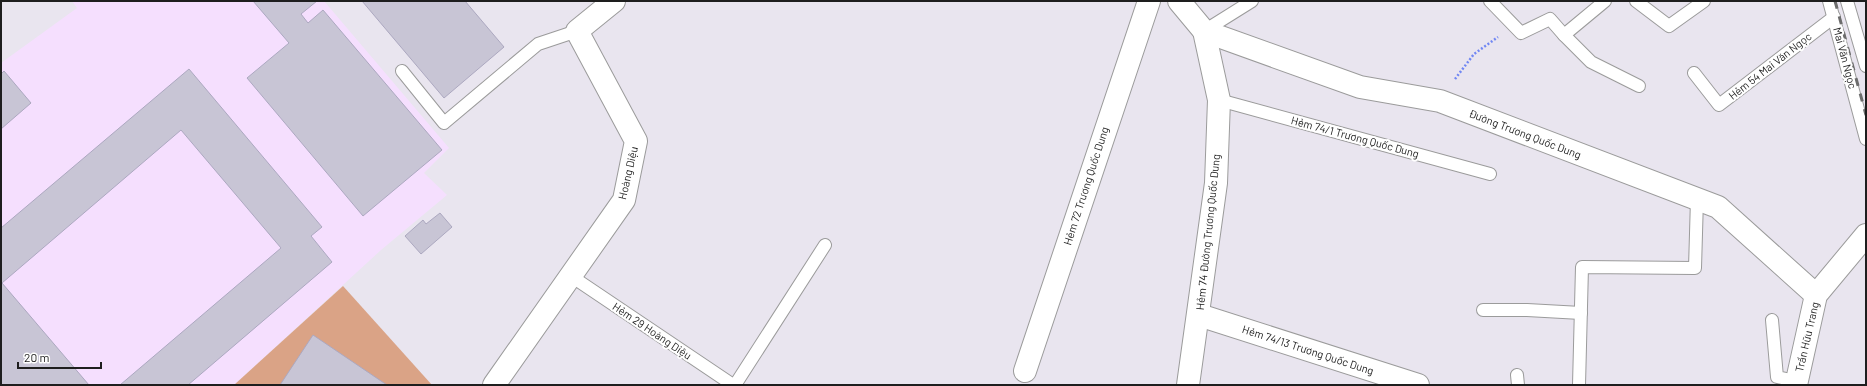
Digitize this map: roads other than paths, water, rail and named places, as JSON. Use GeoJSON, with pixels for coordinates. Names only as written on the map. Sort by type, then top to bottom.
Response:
{"type":"FeatureCollection","features":[{"type":"Feature","properties":{"kind":"street"},"geometry":{"type":"LineString","coordinates":[[577,31],[614,1]]}},
{"type":"Feature","properties":{"kind":"street","name":"Hẻm 72 Trương Quốc Dung"},"geometry":{"type":"LineString","coordinates":[[1025,372],[1149,1]]}},
{"type":"Feature","properties":{"kind":"street"},"geometry":{"type":"LineString","coordinates":[[1180,1],[1204,31]]}},
{"type":"Feature","properties":{"kind":"street","name":"Hoàng Diệu"},"geometry":{"type":"LineString","coordinates":[[494,385],[624,200],[636,140],[577,31]]}},
{"type":"Feature","properties":{"kind":"street","name":"Hẻm 74 Đường Trương Quốc Dung"},"geometry":{"type":"LineString","coordinates":[[1188,385],[1199,315],[1216,183],[1219,100],[1204,31]]}},
{"type":"Feature","properties":{"kind":"street","name":"Đường Trương Quốc Dung"},"geometry":{"type":"LineString","coordinates":[[1204,31],[1360,87],[1440,101],[1718,207],[1816,295]]}},
{"type":"Feature","properties":{"kind":"street","name":"Trần Hữu Trang"},"geometry":{"type":"LineString","coordinates":[[1796,383],[1816,295],[1866,235]]}},
{"type":"Feature","properties":{"kind":"street","name":"Hẻm 74/13 Trương Quốc Dung"},"geometry":{"type":"LineString","coordinates":[[1199,315],[1418,385]]}},
{"type":"Feature","properties":{"kind":"lane"},"geometry":{"type":"LineString","coordinates":[[1204,31],[1252,1]]}},
{"type":"Feature","properties":{"kind":"lane"},"geometry":{"type":"LineString","coordinates":[[1490,1],[1521,33],[1550,19],[1591,62],[1639,86]]}},
{"type":"Feature","properties":{"kind":"lane"},"geometry":{"type":"LineString","coordinates":[[1564,35],[1605,1]]}},
{"type":"Feature","properties":{"kind":"lane"},"geometry":{"type":"LineString","coordinates":[[1636,1],[1669,26],[1704,1]]}},
{"type":"Feature","properties":{"kind":"lane","name":"Mai Văn Ngọc"},"geometry":{"type":"LineString","coordinates":[[1829,1],[1866,139]]}},
{"type":"Feature","properties":{"kind":"lane","name":"Mai Văn Ngọc"},"geometry":{"type":"LineString","coordinates":[[1847,1],[1866,66]]}},
{"type":"Feature","properties":{"kind":"lane","name":"Hẻm 54 Mai Văn Ngọc"},"geometry":{"type":"LineString","coordinates":[[1694,73],[1719,105],[1834,17]]}},
{"type":"Feature","properties":{"kind":"lane"},"geometry":{"type":"LineString","coordinates":[[402,71],[444,123],[538,44],[577,31]]}},
{"type":"Feature","properties":{"kind":"lane","name":"Hẻm 74/1 Trương Quốc Dung"},"geometry":{"type":"LineString","coordinates":[[1219,100],[1490,174]]}},
{"type":"Feature","properties":{"kind":"lane"},"geometry":{"type":"LineString","coordinates":[[1579,385],[1582,267],[1695,268],[1697,199]]}},
{"type":"Feature","properties":{"kind":"lane"},"geometry":{"type":"LineString","coordinates":[[734,385],[825,245]]}},
{"type":"Feature","properties":{"kind":"lane","name":"Hẻm 29 Hoàng Diệu"},"geometry":{"type":"LineString","coordinates":[[571,276],[734,385]]}},
{"type":"Feature","properties":{"kind":"lane"},"geometry":{"type":"LineString","coordinates":[[1483,310],[1527,310],[1581,313]]}},
{"type":"Feature","properties":{"kind":"lane"},"geometry":{"type":"LineString","coordinates":[[1772,320],[1778,377],[1796,383]]}},
{"type":"Feature","properties":{"kind":"railway"},"geometry":{"type":"LineString","coordinates":[[1835,1],[1866,115]]}}]}
